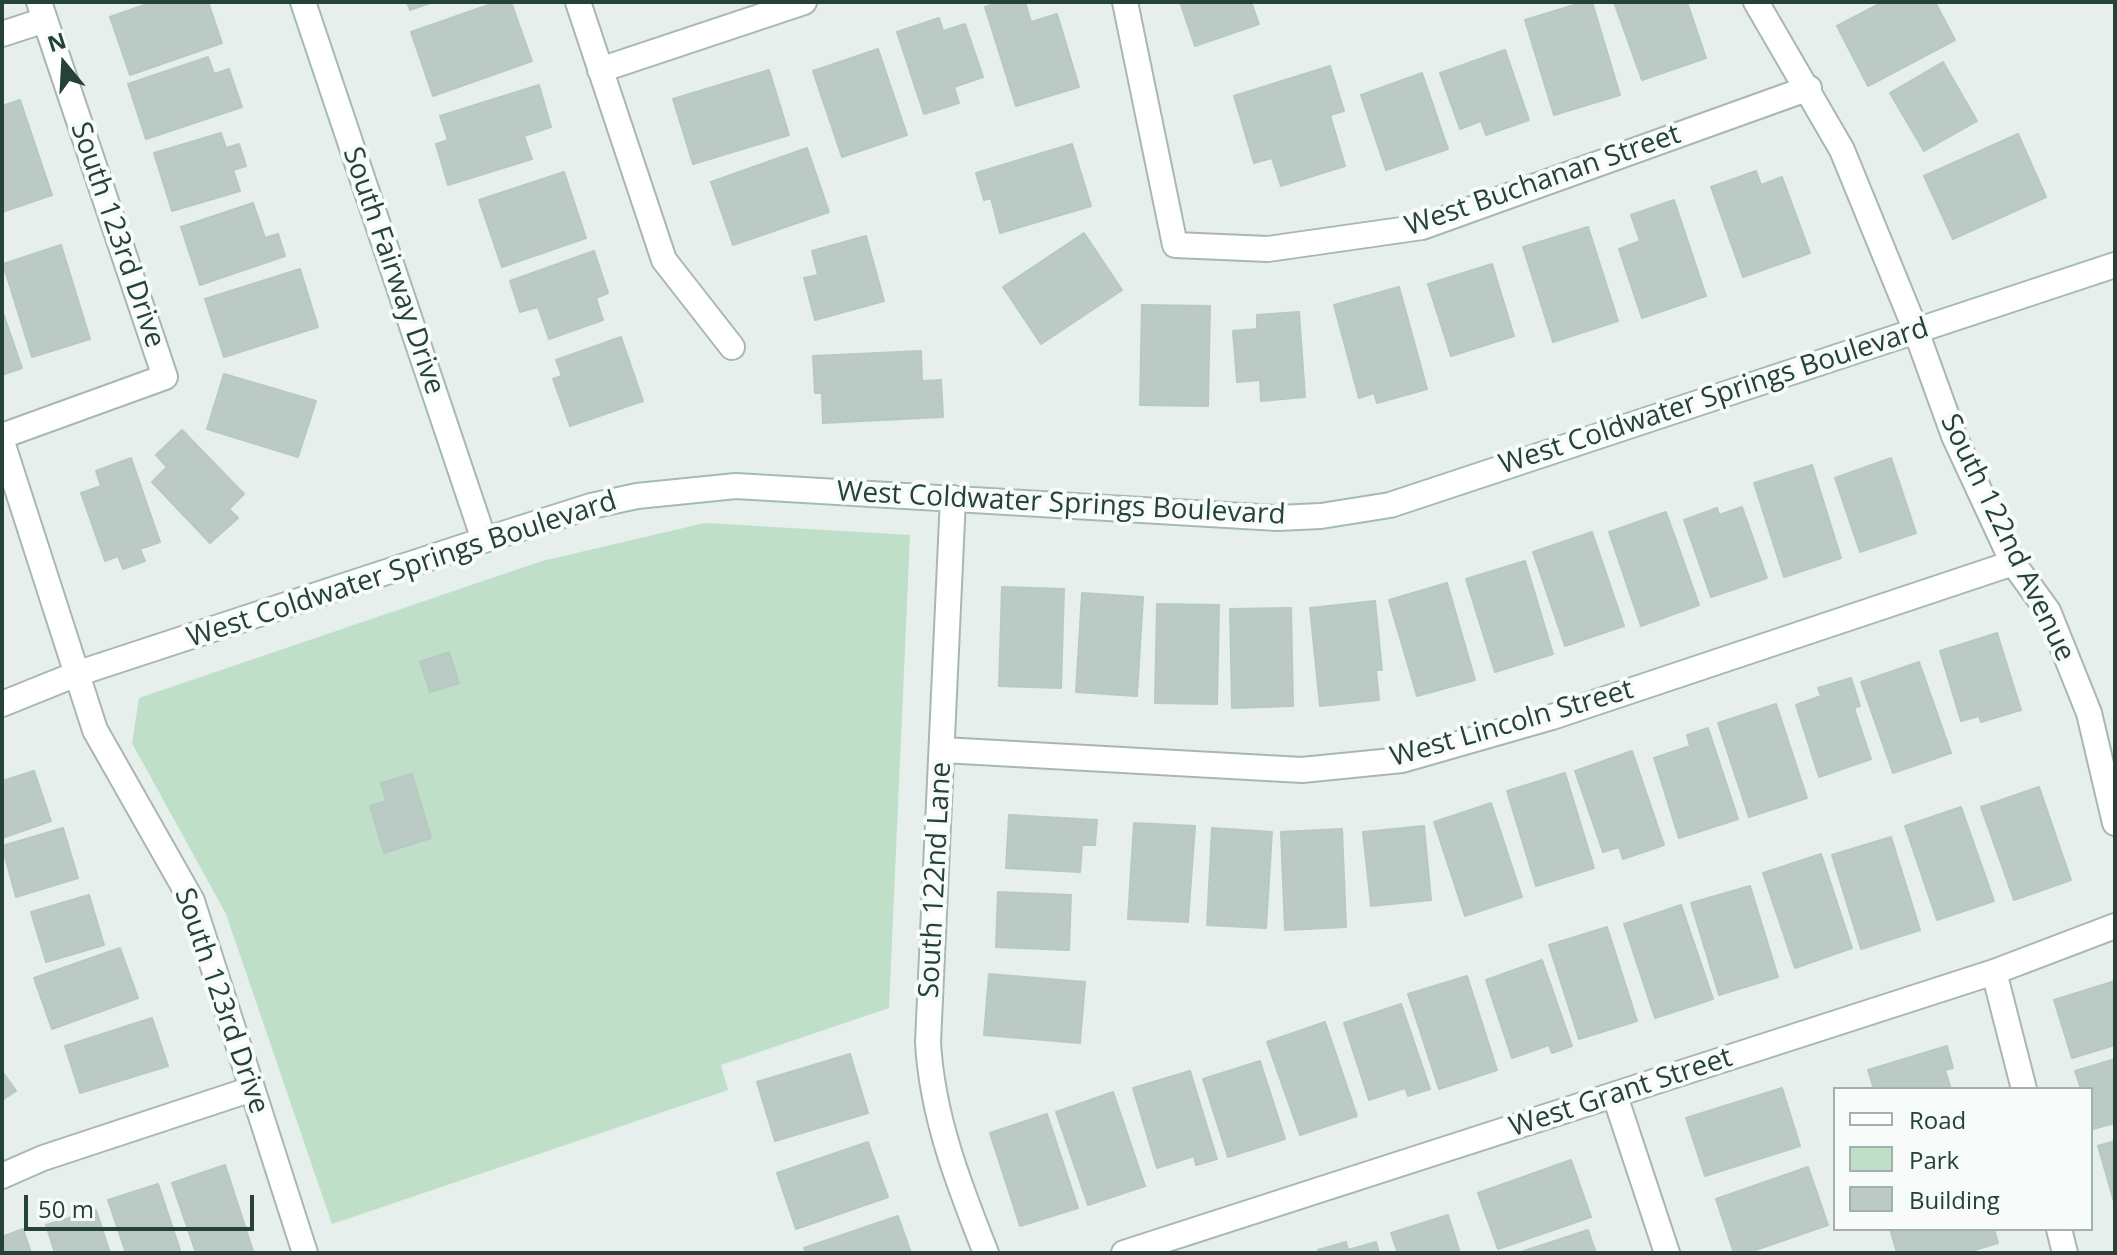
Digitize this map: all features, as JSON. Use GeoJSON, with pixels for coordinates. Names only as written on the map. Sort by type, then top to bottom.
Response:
{"type":"FeatureCollection","features":[{"type":"Feature","properties":{"kind":"street","name":"South Fairway Drive"},"geometry":{"type":"LineString","coordinates":[[303,2],[484,540]]}},
{"type":"Feature","properties":{"kind":"street"},"geometry":{"type":"LineString","coordinates":[[578,2],[664,260],[732,347]]}},
{"type":"Feature","properties":{"kind":"street"},"geometry":{"type":"LineString","coordinates":[[600,70],[804,2]]}},
{"type":"Feature","properties":{"kind":"street","name":"West Buchanan Street"},"geometry":{"type":"LineString","coordinates":[[1125,2],[1175,245],[1268,249],[1422,227],[1809,88]]}},
{"type":"Feature","properties":{"kind":"street","name":"South 122nd Avenue"},"geometry":{"type":"LineString","coordinates":[[1756,2],[1809,88],[1842,150],[1916,331],[1954,436],[2013,563],[2048,611],[2089,713],[2115,823]]}},
{"type":"Feature","properties":{"kind":"street"},"geometry":{"type":"LineString","coordinates":[[2,34],[42,11]]}},
{"type":"Feature","properties":{"kind":"street","name":"South 123rd Drive"},"geometry":{"type":"LineString","coordinates":[[2,436],[165,377],[42,11]]}},
{"type":"Feature","properties":{"kind":"street","name":"West Coldwater Springs Boulevard"},"geometry":{"type":"LineString","coordinates":[[2,704],[79,673],[591,506],[699,488],[736,486],[1277,518],[1321,516],[1377,507],[2115,265]]}},
{"type":"Feature","properties":{"kind":"street","name":"South 123rd Drive"},"geometry":{"type":"LineString","coordinates":[[2,442],[95,730],[192,901],[305,1253]]}},
{"type":"Feature","properties":{"kind":"street","name":"South 122nd Lane"},"geometry":{"type":"LineString","coordinates":[[953,498],[928,1042],[930,1087],[963,1197],[986,1253]]}},
{"type":"Feature","properties":{"kind":"street","name":"West Lincoln Street"},"geometry":{"type":"LineString","coordinates":[[943,750],[1302,770],[1402,760],[1552,717],[2013,563]]}},
{"type":"Feature","properties":{"kind":"street","name":"West Grant Street"},"geometry":{"type":"LineString","coordinates":[[1124,1253],[1994,972],[2115,926]]}},
{"type":"Feature","properties":{"kind":"street"},"geometry":{"type":"LineString","coordinates":[[1994,972],[2023,1087]]}},
{"type":"Feature","properties":{"kind":"street"},"geometry":{"type":"LineString","coordinates":[[2,1176],[43,1158],[252,1089]]}},
{"type":"Feature","properties":{"kind":"street"},"geometry":{"type":"LineString","coordinates":[[1615,1096],[1667,1253]]}},
{"type":"Feature","properties":{"kind":"street"},"geometry":{"type":"LineString","coordinates":[[2060,1231],[2065,1253]]}},
{"type":"Feature","properties":{"kind":"green space"},"geometry":{"type":"Polygon","coordinates":[[[705,523],[910,535],[889,1008],[721,1065],[728,1090],[332,1224],[226,914],[132,743],[139,698],[542,561],[705,523]]]}},
{"type":"Feature","properties":{"kind":"building"},"geometry":{"type":"Polygon","coordinates":[[[153,2],[208,2],[222,43],[130,75],[110,17],[153,2]]]}},
{"type":"Feature","properties":{"kind":"building"},"geometry":{"type":"Polygon","coordinates":[[[407,2],[433,2],[410,10],[407,2]]]}},
{"type":"Feature","properties":{"kind":"building"},"geometry":{"type":"Polygon","coordinates":[[[497,2],[511,2],[532,61],[433,96],[411,32],[497,2]]]}},
{"type":"Feature","properties":{"kind":"building"},"geometry":{"type":"Polygon","coordinates":[[[1001,2],[1025,2],[1031,22],[1057,14],[1079,87],[1016,106],[985,7],[1001,2]]]}},
{"type":"Feature","properties":{"kind":"building"},"geometry":{"type":"Polygon","coordinates":[[[1180,2],[1251,2],[1259,24],[1195,46],[1180,2]]]}},
{"type":"Feature","properties":{"kind":"building"},"geometry":{"type":"Polygon","coordinates":[[[1592,2],[1620,95],[1554,115],[1525,20],[1592,2]]]}},
{"type":"Feature","properties":{"kind":"building"},"geometry":{"type":"Polygon","coordinates":[[[1614,2],[1687,2],[1706,58],[1642,80],[1614,2]]]}},
{"type":"Feature","properties":{"kind":"building"},"geometry":{"type":"Polygon","coordinates":[[[1883,2],[1935,2],[1955,40],[1868,86],[1837,26],[1883,2]]]}},
{"type":"Feature","properties":{"kind":"building"},"geometry":{"type":"Polygon","coordinates":[[[939,18],[943,31],[965,24],[983,77],[954,87],[959,103],[924,114],[897,32],[939,18]]]}},
{"type":"Feature","properties":{"kind":"building"},"geometry":{"type":"Polygon","coordinates":[[[878,49],[907,135],[842,157],[813,71],[878,49]]]}},
{"type":"Feature","properties":{"kind":"building"},"geometry":{"type":"Polygon","coordinates":[[[1505,50],[1529,120],[1486,135],[1481,121],[1460,129],[1440,73],[1505,50]]]}},
{"type":"Feature","properties":{"kind":"building"},"geometry":{"type":"Polygon","coordinates":[[[208,57],[214,74],[229,69],[242,107],[146,139],[128,84],[208,57]]]}},
{"type":"Feature","properties":{"kind":"building"},"geometry":{"type":"Polygon","coordinates":[[[1943,62],[1977,121],[1924,151],[1890,93],[1943,62]]]}},
{"type":"Feature","properties":{"kind":"building"},"geometry":{"type":"Polygon","coordinates":[[[1330,66],[1344,111],[1330,115],[1345,166],[1281,186],[1272,158],[1254,163],[1234,96],[1330,66]]]}},
{"type":"Feature","properties":{"kind":"building"},"geometry":{"type":"Polygon","coordinates":[[[769,70],[789,135],[693,164],[673,99],[769,70]]]}},
{"type":"Feature","properties":{"kind":"building"},"geometry":{"type":"Polygon","coordinates":[[[1422,73],[1448,149],[1386,170],[1361,95],[1422,73]]]}},
{"type":"Feature","properties":{"kind":"building"},"geometry":{"type":"Polygon","coordinates":[[[539,85],[551,127],[524,136],[532,159],[448,185],[436,144],[448,140],[440,116],[539,85]]]}},
{"type":"Feature","properties":{"kind":"building"},"geometry":{"type":"Polygon","coordinates":[[[20,100],[52,195],[2,212],[2,106],[20,100]]]}},
{"type":"Feature","properties":{"kind":"building"},"geometry":{"type":"Polygon","coordinates":[[[221,133],[226,148],[239,144],[246,166],[233,170],[240,191],[172,211],[154,153],[221,133]]]}},
{"type":"Feature","properties":{"kind":"building"},"geometry":{"type":"Polygon","coordinates":[[[2018,134],[2046,197],[1953,239],[1924,176],[2018,134]]]}},
{"type":"Feature","properties":{"kind":"building"},"geometry":{"type":"Polygon","coordinates":[[[1072,144],[1091,206],[1000,233],[991,198],[984,200],[976,173],[1072,144]]]}},
{"type":"Feature","properties":{"kind":"building"},"geometry":{"type":"Polygon","coordinates":[[[807,148],[829,212],[733,245],[711,182],[807,148]]]}},
{"type":"Feature","properties":{"kind":"building"},"geometry":{"type":"Polygon","coordinates":[[[1756,171],[1761,185],[1782,177],[1810,253],[1743,277],[1711,187],[1756,171]]]}},
{"type":"Feature","properties":{"kind":"building"},"geometry":{"type":"Polygon","coordinates":[[[564,172],[586,238],[502,267],[479,200],[564,172]]]}},
{"type":"Feature","properties":{"kind":"building"},"geometry":{"type":"Polygon","coordinates":[[[1674,200],[1706,296],[1642,318],[1619,249],[1640,241],[1631,215],[1674,200]]]}},
{"type":"Feature","properties":{"kind":"building"},"geometry":{"type":"Polygon","coordinates":[[[253,203],[265,238],[278,234],[285,256],[200,285],[181,227],[253,203]]]}},
{"type":"Feature","properties":{"kind":"building"},"geometry":{"type":"Polygon","coordinates":[[[1588,227],[1618,321],[1553,342],[1523,247],[1588,227]]]}},
{"type":"Feature","properties":{"kind":"building"},"geometry":{"type":"Polygon","coordinates":[[[1084,233],[1122,290],[1041,344],[1003,287],[1084,233]]]}},
{"type":"Feature","properties":{"kind":"building"},"geometry":{"type":"Polygon","coordinates":[[[866,236],[884,301],[815,320],[804,278],[818,275],[812,251],[866,236]]]}},
{"type":"Feature","properties":{"kind":"building"},"geometry":{"type":"Polygon","coordinates":[[[61,245],[90,339],[32,357],[3,264],[61,245]]]}},
{"type":"Feature","properties":{"kind":"building"},"geometry":{"type":"Polygon","coordinates":[[[594,251],[608,293],[596,298],[603,320],[549,339],[538,307],[520,312],[510,281],[594,251]]]}},
{"type":"Feature","properties":{"kind":"building"},"geometry":{"type":"Polygon","coordinates":[[[1492,264],[1514,336],[1451,356],[1428,284],[1492,264]]]}},
{"type":"Feature","properties":{"kind":"building"},"geometry":{"type":"Polygon","coordinates":[[[300,269],[318,327],[224,357],[205,299],[300,269]]]}},
{"type":"Feature","properties":{"kind":"building"},"geometry":{"type":"Polygon","coordinates":[[[1399,287],[1427,389],[1377,403],[1374,393],[1359,398],[1334,305],[1399,287]]]}},
{"type":"Feature","properties":{"kind":"building"},"geometry":{"type":"Polygon","coordinates":[[[1142,305],[1210,306],[1208,406],[1140,405],[1142,305]]]}},
{"type":"Feature","properties":{"kind":"building"},"geometry":{"type":"Polygon","coordinates":[[[2,310],[22,368],[2,375],[2,310]]]}},
{"type":"Feature","properties":{"kind":"building"},"geometry":{"type":"Polygon","coordinates":[[[1299,312],[1305,397],[1261,401],[1260,380],[1237,382],[1233,331],[1257,329],[1257,315],[1299,312]]]}},
{"type":"Feature","properties":{"kind":"building"},"geometry":{"type":"Polygon","coordinates":[[[621,337],[643,401],[570,426],[553,379],[562,376],[556,360],[621,337]]]}},
{"type":"Feature","properties":{"kind":"building"},"geometry":{"type":"Polygon","coordinates":[[[921,351],[922,381],[941,380],[943,417],[823,423],[822,393],[815,393],[813,356],[921,351]]]}},
{"type":"Feature","properties":{"kind":"building"},"geometry":{"type":"Polygon","coordinates":[[[224,374],[316,401],[298,457],[207,429],[224,374]]]}},
{"type":"Feature","properties":{"kind":"building"},"geometry":{"type":"Polygon","coordinates":[[[182,430],[244,494],[229,509],[238,518],[210,543],[152,482],[167,467],[156,455],[182,430]]]}},
{"type":"Feature","properties":{"kind":"building"},"geometry":{"type":"Polygon","coordinates":[[[131,458],[160,542],[140,549],[145,561],[123,569],[118,556],[105,561],[81,493],[101,486],[96,471],[131,458]]]}},
{"type":"Feature","properties":{"kind":"building"},"geometry":{"type":"Polygon","coordinates":[[[1891,458],[1916,533],[1860,552],[1835,478],[1891,458]]]}},
{"type":"Feature","properties":{"kind":"building"},"geometry":{"type":"Polygon","coordinates":[[[1812,465],[1841,558],[1784,577],[1754,483],[1812,465]]]}},
{"type":"Feature","properties":{"kind":"building"},"geometry":{"type":"Polygon","coordinates":[[[1742,507],[1767,578],[1711,597],[1684,520],[1717,508],[1719,515],[1742,507]]]}},
{"type":"Feature","properties":{"kind":"building"},"geometry":{"type":"Polygon","coordinates":[[[1666,512],[1699,605],[1641,626],[1609,532],[1666,512]]]}},
{"type":"Feature","properties":{"kind":"building"},"geometry":{"type":"Polygon","coordinates":[[[1592,532],[1624,626],[1565,646],[1533,552],[1592,532]]]}},
{"type":"Feature","properties":{"kind":"building"},"geometry":{"type":"Polygon","coordinates":[[[1525,561],[1553,654],[1495,672],[1466,579],[1525,561]]]}},
{"type":"Feature","properties":{"kind":"building"},"geometry":{"type":"Polygon","coordinates":[[[1447,583],[1475,680],[1417,696],[1389,600],[1447,583]]]}},
{"type":"Feature","properties":{"kind":"building"},"geometry":{"type":"Polygon","coordinates":[[[1002,587],[1064,589],[1061,688],[999,686],[1002,587]]]}},
{"type":"Feature","properties":{"kind":"building"},"geometry":{"type":"Polygon","coordinates":[[[1082,593],[1143,597],[1137,696],[1076,692],[1082,593]]]}},
{"type":"Feature","properties":{"kind":"building"},"geometry":{"type":"Polygon","coordinates":[[[1375,601],[1382,670],[1376,670],[1379,700],[1320,706],[1310,608],[1375,601]]]}},
{"type":"Feature","properties":{"kind":"building"},"geometry":{"type":"Polygon","coordinates":[[[1157,604],[1219,605],[1217,704],[1155,703],[1157,604]]]}},
{"type":"Feature","properties":{"kind":"building"},"geometry":{"type":"Polygon","coordinates":[[[1291,608],[1293,706],[1232,708],[1230,609],[1291,608]]]}},
{"type":"Feature","properties":{"kind":"building"},"geometry":{"type":"Polygon","coordinates":[[[1997,633],[2021,710],[1981,722],[1979,716],[1961,721],[1940,651],[1997,633]]]}},
{"type":"Feature","properties":{"kind":"building"},"geometry":{"type":"Polygon","coordinates":[[[449,652],[459,683],[430,692],[420,662],[449,652]]]}},
{"type":"Feature","properties":{"kind":"building"},"geometry":{"type":"Polygon","coordinates":[[[1919,662],[1951,753],[1893,773],[1861,682],[1919,662]]]}},
{"type":"Feature","properties":{"kind":"building"},"geometry":{"type":"Polygon","coordinates":[[[1851,678],[1860,706],[1854,708],[1871,759],[1819,777],[1796,705],[1821,696],[1818,688],[1851,678]]]}},
{"type":"Feature","properties":{"kind":"building"},"geometry":{"type":"Polygon","coordinates":[[[1776,704],[1807,798],[1749,817],[1718,723],[1776,704]]]}},
{"type":"Feature","properties":{"kind":"building"},"geometry":{"type":"Polygon","coordinates":[[[1708,728],[1738,819],[1679,838],[1654,758],[1690,746],[1687,735],[1708,728]]]}},
{"type":"Feature","properties":{"kind":"building"},"geometry":{"type":"Polygon","coordinates":[[[1632,751],[1664,845],[1623,859],[1619,847],[1603,852],[1575,771],[1632,751]]]}},
{"type":"Feature","properties":{"kind":"building"},"geometry":{"type":"Polygon","coordinates":[[[34,771],[51,821],[2,838],[2,781],[34,771]]]}},
{"type":"Feature","properties":{"kind":"building"},"geometry":{"type":"Polygon","coordinates":[[[1565,773],[1594,868],[1536,886],[1507,791],[1565,773]]]}},
{"type":"Feature","properties":{"kind":"building"},"geometry":{"type":"Polygon","coordinates":[[[412,774],[431,838],[384,853],[370,806],[386,801],[381,783],[412,774]]]}},
{"type":"Feature","properties":{"kind":"building"},"geometry":{"type":"Polygon","coordinates":[[[2039,787],[2071,880],[2014,900],[1981,807],[2039,787]]]}},
{"type":"Feature","properties":{"kind":"building"},"geometry":{"type":"Polygon","coordinates":[[[1491,803],[1522,897],[1465,916],[1434,822],[1491,803]]]}},
{"type":"Feature","properties":{"kind":"building"},"geometry":{"type":"Polygon","coordinates":[[[1961,807],[1994,901],[1937,920],[1905,826],[1961,807]]]}},
{"type":"Feature","properties":{"kind":"building"},"geometry":{"type":"Polygon","coordinates":[[[1009,815],[1097,820],[1095,845],[1082,845],[1080,872],[1006,868],[1009,815]]]}},
{"type":"Feature","properties":{"kind":"building"},"geometry":{"type":"Polygon","coordinates":[[[1134,823],[1195,826],[1188,922],[1128,919],[1134,823]]]}},
{"type":"Feature","properties":{"kind":"building"},"geometry":{"type":"Polygon","coordinates":[[[1424,826],[1431,900],[1371,906],[1363,832],[1424,826]]]}},
{"type":"Feature","properties":{"kind":"building"},"geometry":{"type":"Polygon","coordinates":[[[63,828],[78,878],[16,897],[2,846],[63,828]]]}},
{"type":"Feature","properties":{"kind":"building"},"geometry":{"type":"Polygon","coordinates":[[[1212,828],[1272,832],[1266,928],[1207,925],[1212,828]]]}},
{"type":"Feature","properties":{"kind":"building"},"geometry":{"type":"Polygon","coordinates":[[[1342,829],[1346,927],[1285,930],[1281,832],[1342,829]]]}},
{"type":"Feature","properties":{"kind":"building"},"geometry":{"type":"Polygon","coordinates":[[[1891,837],[1920,930],[1861,949],[1832,855],[1891,837]]]}},
{"type":"Feature","properties":{"kind":"building"},"geometry":{"type":"Polygon","coordinates":[[[1821,854],[1852,948],[1795,968],[1763,873],[1821,854]]]}},
{"type":"Feature","properties":{"kind":"building"},"geometry":{"type":"Polygon","coordinates":[[[1750,886],[1778,977],[1719,995],[1691,903],[1750,886]]]}},
{"type":"Feature","properties":{"kind":"building"},"geometry":{"type":"Polygon","coordinates":[[[998,892],[1071,895],[1069,950],[996,947],[998,892]]]}},
{"type":"Feature","properties":{"kind":"building"},"geometry":{"type":"Polygon","coordinates":[[[89,895],[104,945],[46,962],[31,912],[89,895]]]}},
{"type":"Feature","properties":{"kind":"building"},"geometry":{"type":"Polygon","coordinates":[[[1681,905],[1713,999],[1655,1018],[1624,924],[1681,905]]]}},
{"type":"Feature","properties":{"kind":"building"},"geometry":{"type":"Polygon","coordinates":[[[1607,927],[1637,1021],[1579,1039],[1549,945],[1607,927]]]}},
{"type":"Feature","properties":{"kind":"building"},"geometry":{"type":"Polygon","coordinates":[[[120,948],[138,998],[52,1029],[34,978],[120,948]]]}},
{"type":"Feature","properties":{"kind":"building"},"geometry":{"type":"Polygon","coordinates":[[[1542,960],[1572,1046],[1552,1053],[1549,1045],[1512,1058],[1486,980],[1542,960]]]}},
{"type":"Feature","properties":{"kind":"building"},"geometry":{"type":"Polygon","coordinates":[[[989,974],[1085,982],[1080,1043],[984,1035],[989,974]]]}},
{"type":"Feature","properties":{"kind":"building"},"geometry":{"type":"Polygon","coordinates":[[[1467,976],[1497,1070],[1439,1089],[1408,994],[1467,976]]]}},
{"type":"Feature","properties":{"kind":"building"},"geometry":{"type":"Polygon","coordinates":[[[2115,981],[2115,1045],[2072,1058],[2054,1000],[2115,981]]]}},
{"type":"Feature","properties":{"kind":"building"},"geometry":{"type":"Polygon","coordinates":[[[1401,1004],[1430,1089],[1408,1096],[1405,1088],[1369,1100],[1344,1023],[1401,1004]]]}},
{"type":"Feature","properties":{"kind":"building"},"geometry":{"type":"Polygon","coordinates":[[[152,1018],[168,1066],[80,1093],[65,1046],[152,1018]]]}},
{"type":"Feature","properties":{"kind":"building"},"geometry":{"type":"Polygon","coordinates":[[[1325,1022],[1357,1116],[1300,1135],[1267,1042],[1325,1022]]]}},
{"type":"Feature","properties":{"kind":"building"},"geometry":{"type":"Polygon","coordinates":[[[1947,1046],[1953,1068],[1945,1070],[1950,1087],[1873,1087],[1868,1070],[1947,1046]]]}},
{"type":"Feature","properties":{"kind":"building"},"geometry":{"type":"Polygon","coordinates":[[[850,1054],[868,1113],[775,1141],[757,1082],[850,1054]]]}},
{"type":"Feature","properties":{"kind":"building"},"geometry":{"type":"Polygon","coordinates":[[[2115,1059],[2115,1123],[2093,1129],[2093,1087],[2080,1087],[2075,1071],[2115,1059]]]}},
{"type":"Feature","properties":{"kind":"building"},"geometry":{"type":"Polygon","coordinates":[[[1260,1061],[1285,1139],[1228,1157],[1203,1079],[1260,1061]]]}},
{"type":"Feature","properties":{"kind":"building"},"geometry":{"type":"Polygon","coordinates":[[[2,1071],[16,1091],[2,1100],[2,1071]]]}},
{"type":"Feature","properties":{"kind":"building"},"geometry":{"type":"Polygon","coordinates":[[[1190,1071],[1217,1159],[1196,1165],[1194,1156],[1157,1168],[1133,1088],[1190,1071]]]}},
{"type":"Feature","properties":{"kind":"building"},"geometry":{"type":"Polygon","coordinates":[[[1782,1088],[1800,1146],[1705,1176],[1686,1118],[1782,1088]]]}},
{"type":"Feature","properties":{"kind":"building"},"geometry":{"type":"Polygon","coordinates":[[[1113,1092],[1145,1186],[1088,1205],[1056,1112],[1113,1092]]]}},
{"type":"Feature","properties":{"kind":"building"},"geometry":{"type":"Polygon","coordinates":[[[1047,1114],[1078,1208],[1020,1226],[990,1133],[1047,1114]]]}},
{"type":"Feature","properties":{"kind":"building"},"geometry":{"type":"Polygon","coordinates":[[[2115,1141],[2115,1205],[2098,1146],[2115,1141]]]}},
{"type":"Feature","properties":{"kind":"building"},"geometry":{"type":"Polygon","coordinates":[[[868,1142],[888,1197],[796,1229],[777,1173],[868,1142]]]}},
{"type":"Feature","properties":{"kind":"building"},"geometry":{"type":"Polygon","coordinates":[[[1571,1160],[1591,1217],[1498,1249],[1478,1193],[1571,1160]]]}},
{"type":"Feature","properties":{"kind":"building"},"geometry":{"type":"Polygon","coordinates":[[[225,1165],[253,1251],[196,1253],[172,1183],[225,1165]]]}},
{"type":"Feature","properties":{"kind":"building"},"geometry":{"type":"Polygon","coordinates":[[[1808,1167],[1828,1225],[1747,1253],[1734,1253],[1716,1199],[1808,1167]]]}},
{"type":"Feature","properties":{"kind":"building"},"geometry":{"type":"Polygon","coordinates":[[[158,1184],[181,1253],[126,1253],[108,1200],[158,1184]]]}},
{"type":"Feature","properties":{"kind":"building"},"geometry":{"type":"Polygon","coordinates":[[[96,1210],[110,1253],[55,1253],[46,1225],[96,1210]]]}},
{"type":"Feature","properties":{"kind":"building"},"geometry":{"type":"Polygon","coordinates":[[[1448,1215],[1460,1253],[1398,1253],[1391,1233],[1448,1215]]]}},
{"type":"Feature","properties":{"kind":"building"},"geometry":{"type":"Polygon","coordinates":[[[898,1216],[911,1253],[806,1253],[804,1248],[898,1216]]]}},
{"type":"Feature","properties":{"kind":"building"},"geometry":{"type":"Polygon","coordinates":[[[23,1229],[31,1253],[2,1253],[2,1237],[23,1229]]]}},
{"type":"Feature","properties":{"kind":"building"},"geometry":{"type":"Polygon","coordinates":[[[1588,1230],[1596,1253],[1518,1253],[1588,1230]]]}},
{"type":"Feature","properties":{"kind":"building"},"geometry":{"type":"Polygon","coordinates":[[[1891,1231],[1995,1231],[1998,1243],[1965,1253],[1897,1253],[1891,1231]]]}},
{"type":"Feature","properties":{"kind":"building"},"geometry":{"type":"Polygon","coordinates":[[[1346,1242],[1348,1250],[1376,1242],[1379,1253],[1319,1253],[1318,1250],[1346,1242]]]}}]}
